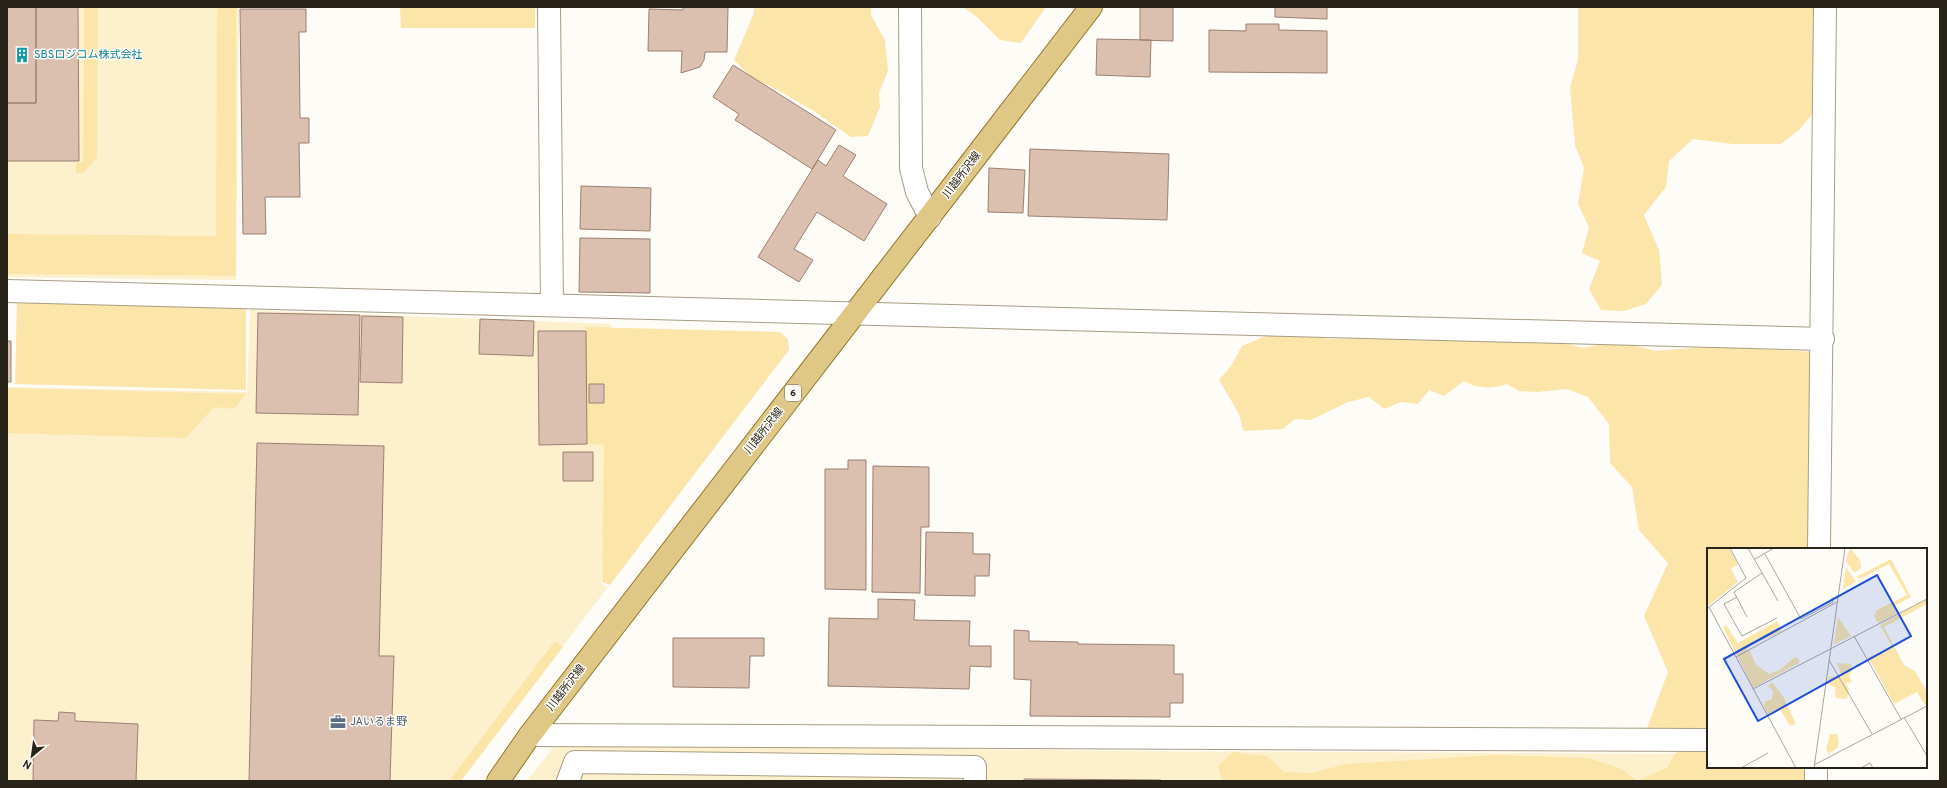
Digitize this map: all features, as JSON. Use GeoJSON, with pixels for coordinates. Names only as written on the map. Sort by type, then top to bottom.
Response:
{"type":"FeatureCollection","features":[{"type":"Feature","properties":{"kind":"main road","name":"川越所沢線"},"geometry":{"type":"LineString","coordinates":[[498,781],[530,735],[1091,7]]}},
{"type":"Feature","properties":{"kind":"street"},"geometry":{"type":"LineString","coordinates":[[549,7],[552,304]]}},
{"type":"Feature","properties":{"kind":"street"},"geometry":{"type":"LineString","coordinates":[[910,7],[911,168],[917,192],[930,217]]}},
{"type":"Feature","properties":{"kind":"street"},"geometry":{"type":"LineString","coordinates":[[1819,548],[1823,339],[1825,7]]}},
{"type":"Feature","properties":{"kind":"street"},"geometry":{"type":"LineString","coordinates":[[7,291],[552,304],[1823,339]]}},
{"type":"Feature","properties":{"kind":"street"},"geometry":{"type":"LineString","coordinates":[[530,735],[1707,740]]}},
{"type":"Feature","properties":{"kind":"street"},"geometry":{"type":"LineString","coordinates":[[568,781],[575,762],[975,767],[975,781]]}},
{"type":"Feature","properties":{"kind":"street"},"geometry":{"type":"LineString","coordinates":[[1816,768],[1816,781]]}},
{"type":"Feature","properties":{"kind":"shaded area"},"geometry":{"type":"Polygon","coordinates":[[[7,7],[239,7],[236,280],[7,277],[7,7]]]}},
{"type":"Feature","properties":{"kind":"shaded area"},"geometry":{"type":"Polygon","coordinates":[[[84,7],[98,7],[97,158],[83,173],[76,173],[76,163],[83,162],[84,7]]]}},
{"type":"Feature","properties":{"kind":"shaded area"},"geometry":{"type":"Polygon","coordinates":[[[217,7],[236,7],[236,276],[7,274],[7,234],[216,236],[217,7]]]}},
{"type":"Feature","properties":{"kind":"shaded area"},"geometry":{"type":"Polygon","coordinates":[[[400,7],[535,7],[535,28],[401,28],[400,7]]]}},
{"type":"Feature","properties":{"kind":"shaded area"},"geometry":{"type":"Polygon","coordinates":[[[754,7],[871,7],[871,15],[885,40],[888,71],[879,93],[880,107],[868,136],[851,137],[814,111],[776,89],[752,78],[734,60],[754,13],[754,7]]]}},
{"type":"Feature","properties":{"kind":"shaded area"},"geometry":{"type":"Polygon","coordinates":[[[963,7],[1046,7],[1021,43],[1000,40],[978,18],[963,7]]]}},
{"type":"Feature","properties":{"kind":"shaded area"},"geometry":{"type":"Polygon","coordinates":[[[1578,7],[1815,7],[1815,111],[1799,130],[1781,144],[1733,144],[1693,139],[1669,161],[1666,187],[1644,215],[1659,250],[1662,285],[1646,304],[1624,311],[1601,310],[1589,289],[1600,261],[1582,253],[1589,227],[1578,204],[1584,168],[1575,145],[1570,88],[1578,59],[1578,7]]]}},
{"type":"Feature","properties":{"kind":"shaded area"},"geometry":{"type":"Polygon","coordinates":[[[17,299],[246,307],[246,390],[15,384],[17,299]]]}},
{"type":"Feature","properties":{"kind":"shaded area"},"geometry":{"type":"Polygon","coordinates":[[[250,310],[611,324],[601,584],[608,587],[460,781],[7,781],[7,387],[247,392],[250,310]]]}},
{"type":"Feature","properties":{"kind":"shaded area"},"geometry":{"type":"Polygon","coordinates":[[[586,327],[780,332],[788,339],[789,350],[610,585],[602,582],[604,445],[586,444],[586,327]]]}},
{"type":"Feature","properties":{"kind":"shaded area"},"geometry":{"type":"Polygon","coordinates":[[[1268,335],[1301,335],[1330,339],[1410,338],[1556,341],[1583,348],[1617,341],[1656,351],[1716,346],[1814,352],[1809,548],[1707,548],[1707,768],[1805,768],[1806,781],[1637,781],[1667,768],[1677,751],[1647,728],[1668,672],[1644,616],[1668,563],[1639,530],[1632,487],[1610,463],[1609,424],[1588,397],[1567,389],[1537,392],[1519,391],[1507,384],[1496,387],[1480,387],[1464,381],[1444,396],[1429,390],[1418,404],[1401,402],[1384,409],[1369,397],[1348,402],[1311,420],[1295,419],[1283,429],[1243,431],[1239,414],[1219,380],[1231,366],[1242,346],[1268,335]]]}},
{"type":"Feature","properties":{"kind":"shaded area"},"geometry":{"type":"Polygon","coordinates":[[[7,388],[246,394],[234,409],[214,407],[186,438],[7,433],[7,388]]]}},
{"type":"Feature","properties":{"kind":"shaded area"},"geometry":{"type":"Polygon","coordinates":[[[555,641],[563,647],[461,781],[449,781],[555,641]]]}},
{"type":"Feature","properties":{"kind":"shaded area"},"geometry":{"type":"Polygon","coordinates":[[[556,744],[1127,751],[1707,754],[1707,768],[1797,781],[527,781],[556,744]]]}},
{"type":"Feature","properties":{"kind":"shaded area"},"geometry":{"type":"Polygon","coordinates":[[[1234,751],[1244,754],[1267,756],[1284,772],[1312,773],[1346,764],[1496,755],[1588,758],[1622,769],[1637,781],[1222,781],[1218,766],[1234,751]]]}},
{"type":"Feature","properties":{"kind":"building","name":"SBSロジコム株式会社"},"geometry":{"type":"Polygon","coordinates":[[[7,7],[36,7],[36,103],[7,103],[7,7]]]}},
{"type":"Feature","properties":{"kind":"building"},"geometry":{"type":"Polygon","coordinates":[[[36,7],[78,7],[79,161],[7,161],[7,103],[36,103],[36,7]]]}},
{"type":"Feature","properties":{"kind":"building"},"geometry":{"type":"Polygon","coordinates":[[[683,7],[728,7],[727,52],[705,52],[704,60],[700,67],[681,73],[682,51],[648,51],[649,9],[683,10],[683,7]]]}},
{"type":"Feature","properties":{"kind":"building"},"geometry":{"type":"Polygon","coordinates":[[[1140,7],[1173,7],[1173,41],[1140,40],[1140,7]]]}},
{"type":"Feature","properties":{"kind":"building"},"geometry":{"type":"Polygon","coordinates":[[[1275,7],[1327,7],[1327,19],[1275,17],[1275,7]]]}},
{"type":"Feature","properties":{"kind":"building"},"geometry":{"type":"Polygon","coordinates":[[[240,9],[306,9],[306,32],[299,32],[300,118],[309,118],[309,143],[299,143],[300,197],[265,197],[266,234],[243,234],[240,9]]]}},
{"type":"Feature","properties":{"kind":"building"},"geometry":{"type":"Polygon","coordinates":[[[1246,24],[1279,24],[1279,30],[1327,31],[1327,73],[1209,72],[1209,30],[1246,31],[1246,24]]]}},
{"type":"Feature","properties":{"kind":"building"},"geometry":{"type":"Polygon","coordinates":[[[1097,39],[1151,40],[1150,77],[1096,75],[1097,39]]]}},
{"type":"Feature","properties":{"kind":"building"},"geometry":{"type":"Polygon","coordinates":[[[733,65],[836,130],[812,169],[735,120],[739,114],[713,97],[733,65]]]}},
{"type":"Feature","properties":{"kind":"building"},"geometry":{"type":"Polygon","coordinates":[[[839,145],[856,155],[843,176],[887,204],[864,241],[817,212],[794,249],[813,260],[799,282],[758,257],[818,160],[826,166],[839,145]]]}},
{"type":"Feature","properties":{"kind":"building"},"geometry":{"type":"Polygon","coordinates":[[[1030,149],[1169,154],[1167,220],[1028,216],[1030,149]]]}},
{"type":"Feature","properties":{"kind":"building"},"geometry":{"type":"Polygon","coordinates":[[[989,168],[1025,170],[1023,213],[988,212],[989,168]]]}},
{"type":"Feature","properties":{"kind":"building"},"geometry":{"type":"Polygon","coordinates":[[[581,186],[651,188],[650,231],[580,229],[581,186]]]}},
{"type":"Feature","properties":{"kind":"building"},"geometry":{"type":"Polygon","coordinates":[[[580,238],[650,239],[650,293],[579,292],[580,238]]]}},
{"type":"Feature","properties":{"kind":"building"},"geometry":{"type":"Polygon","coordinates":[[[258,313],[360,315],[358,415],[256,413],[258,313]]]}},
{"type":"Feature","properties":{"kind":"building"},"geometry":{"type":"Polygon","coordinates":[[[362,316],[403,317],[402,383],[360,382],[362,316]]]}},
{"type":"Feature","properties":{"kind":"building"},"geometry":{"type":"Polygon","coordinates":[[[480,319],[534,321],[533,356],[479,354],[480,319]]]}},
{"type":"Feature","properties":{"kind":"building"},"geometry":{"type":"Polygon","coordinates":[[[538,331],[586,331],[587,444],[539,445],[538,331]]]}},
{"type":"Feature","properties":{"kind":"building"},"geometry":{"type":"Polygon","coordinates":[[[7,341],[11,341],[11,382],[7,382],[7,341]]]}},
{"type":"Feature","properties":{"kind":"building"},"geometry":{"type":"Polygon","coordinates":[[[589,384],[604,384],[604,403],[589,403],[589,384]]]}},
{"type":"Feature","properties":{"kind":"building"},"geometry":{"type":"Polygon","coordinates":[[[257,443],[384,446],[379,656],[394,656],[390,781],[249,781],[257,443]]]}},
{"type":"Feature","properties":{"kind":"building"},"geometry":{"type":"Polygon","coordinates":[[[563,452],[593,452],[593,481],[563,481],[563,452]]]}},
{"type":"Feature","properties":{"kind":"building"},"geometry":{"type":"Polygon","coordinates":[[[848,460],[866,460],[866,590],[825,589],[825,469],[848,469],[848,460]]]}},
{"type":"Feature","properties":{"kind":"building"},"geometry":{"type":"Polygon","coordinates":[[[873,466],[929,467],[929,527],[921,527],[920,593],[872,592],[873,466]]]}},
{"type":"Feature","properties":{"kind":"building"},"geometry":{"type":"Polygon","coordinates":[[[926,532],[973,533],[973,554],[990,554],[989,576],[975,576],[975,596],[925,595],[926,532]]]}},
{"type":"Feature","properties":{"kind":"building"},"geometry":{"type":"Polygon","coordinates":[[[878,599],[915,600],[914,620],[970,621],[969,646],[991,646],[991,667],[970,666],[969,689],[828,686],[829,618],[878,619],[878,599]]]}},
{"type":"Feature","properties":{"kind":"building"},"geometry":{"type":"Polygon","coordinates":[[[1014,630],[1029,631],[1029,641],[1078,642],[1078,644],[1174,645],[1174,674],[1183,674],[1183,703],[1170,703],[1170,717],[1030,716],[1031,680],[1014,679],[1014,630]]]}},
{"type":"Feature","properties":{"kind":"building"},"geometry":{"type":"Polygon","coordinates":[[[673,638],[764,638],[764,656],[750,656],[749,688],[673,687],[673,638]]]}},
{"type":"Feature","properties":{"kind":"building"},"geometry":{"type":"Polygon","coordinates":[[[59,712],[75,713],[75,721],[138,724],[136,781],[33,781],[34,720],[58,721],[59,712]]]}},
{"type":"Feature","properties":{"kind":"building"},"geometry":{"type":"Polygon","coordinates":[[[1024,779],[1161,780],[1161,781],[1024,781],[1024,779]]]}},
{"type":"Feature","properties":{"kind":"place","name":"SBSロジコム株式会社"},"geometry":{"type":"Point","coordinates":[22,55]}},
{"type":"Feature","properties":{"kind":"place","name":"JAいるま野"},"geometry":{"type":"Point","coordinates":[338,722]}}]}
